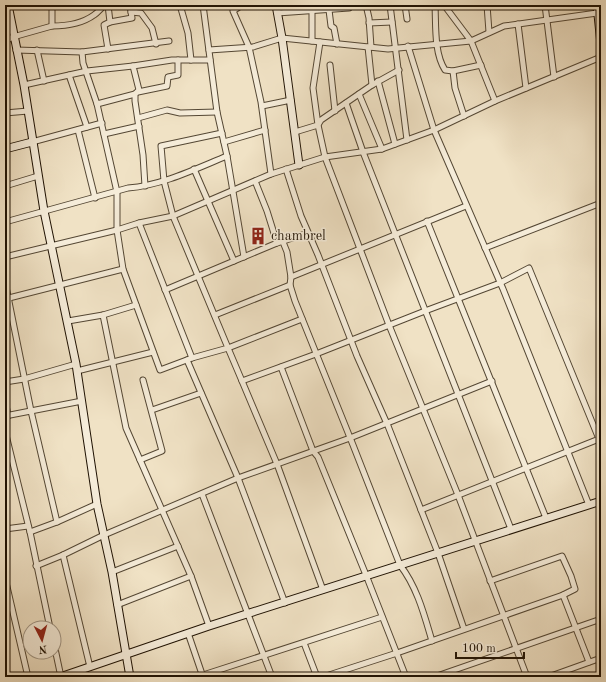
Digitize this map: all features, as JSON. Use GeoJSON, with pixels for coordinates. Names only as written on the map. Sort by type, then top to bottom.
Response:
{"type":"FeatureCollection","features":[{"type":"Feature","properties":{"kind":"street"},"geometry":{"type":"LineString","coordinates":[[8,5],[24,85],[44,211],[77,367],[97,504],[112,572],[130,677]]}},
{"type":"Feature","properties":{"kind":"street"},"geometry":{"type":"LineString","coordinates":[[52,5],[52,26]]}},
{"type":"Feature","properties":{"kind":"street"},"geometry":{"type":"LineString","coordinates":[[5,41],[14,36],[52,26],[79,22],[94,15],[105,5],[110,22]]}},
{"type":"Feature","properties":{"kind":"street"},"geometry":{"type":"LineString","coordinates":[[108,49],[104,25],[110,22],[132,18],[130,5]]}},
{"type":"Feature","properties":{"kind":"street"},"geometry":{"type":"LineString","coordinates":[[180,5],[188,32],[191,60]]}},
{"type":"Feature","properties":{"kind":"street"},"geometry":{"type":"LineString","coordinates":[[203,5],[217,112],[227,156],[244,257]]}},
{"type":"Feature","properties":{"kind":"street"},"geometry":{"type":"LineString","coordinates":[[242,5],[233,11],[249,47],[262,106],[270,174]]}},
{"type":"Feature","properties":{"kind":"street"},"geometry":{"type":"LineString","coordinates":[[366,5],[369,23],[372,85]]}},
{"type":"Feature","properties":{"kind":"street"},"geometry":{"type":"LineString","coordinates":[[390,5],[408,140]]}},
{"type":"Feature","properties":{"kind":"street"},"geometry":{"type":"LineString","coordinates":[[405,5],[407,19]]}},
{"type":"Feature","properties":{"kind":"street"},"geometry":{"type":"LineString","coordinates":[[435,5],[438,44],[441,63],[445,70],[453,71],[481,65]]}},
{"type":"Feature","properties":{"kind":"street"},"geometry":{"type":"LineString","coordinates":[[444,5],[471,41],[495,101]]}},
{"type":"Feature","properties":{"kind":"street"},"geometry":{"type":"LineString","coordinates":[[487,5],[489,32]]}},
{"type":"Feature","properties":{"kind":"street"},"geometry":{"type":"LineString","coordinates":[[545,5],[554,77]]}},
{"type":"Feature","properties":{"kind":"street"},"geometry":{"type":"LineString","coordinates":[[597,5],[601,44]]}},
{"type":"Feature","properties":{"kind":"street"},"geometry":{"type":"LineString","coordinates":[[299,165],[282,38],[276,9],[312,11],[318,7],[349,8]]}},
{"type":"Feature","properties":{"kind":"street"},"geometry":{"type":"LineString","coordinates":[[327,8],[331,26],[334,28],[337,44]]}},
{"type":"Feature","properties":{"kind":"street"},"geometry":{"type":"LineString","coordinates":[[312,11],[312,41]]}},
{"type":"Feature","properties":{"kind":"street"},"geometry":{"type":"LineString","coordinates":[[131,12],[141,13],[152,28],[156,44]]}},
{"type":"Feature","properties":{"kind":"street"},"geometry":{"type":"LineString","coordinates":[[209,50],[249,47],[282,38],[388,49],[471,41],[504,26],[598,13]]}},
{"type":"Feature","properties":{"kind":"street"},"geometry":{"type":"LineString","coordinates":[[369,23],[392,22]]}},
{"type":"Feature","properties":{"kind":"street"},"geometry":{"type":"LineString","coordinates":[[518,24],[526,88]]}},
{"type":"Feature","properties":{"kind":"street"},"geometry":{"type":"LineString","coordinates":[[16,50],[82,52],[156,44],[169,41]]}},
{"type":"Feature","properties":{"kind":"street"},"geometry":{"type":"LineString","coordinates":[[320,42],[313,88],[318,124],[325,157],[389,325],[458,496],[527,677]]}},
{"type":"Feature","properties":{"kind":"street"},"geometry":{"type":"LineString","coordinates":[[408,46],[434,130],[500,283],[589,505]]}},
{"type":"Feature","properties":{"kind":"street"},"geometry":{"type":"LineString","coordinates":[[37,50],[44,81]]}},
{"type":"Feature","properties":{"kind":"street"},"geometry":{"type":"LineString","coordinates":[[82,52],[83,63],[98,104],[116,192],[117,230],[123,269],[160,370],[190,359],[228,348],[302,319]]}},
{"type":"Feature","properties":{"kind":"street"},"geometry":{"type":"LineString","coordinates":[[5,257],[117,230],[139,223],[173,216],[270,174],[325,157],[382,149],[434,130],[495,101],[601,57]]}},
{"type":"Feature","properties":{"kind":"street"},"geometry":{"type":"LineString","coordinates":[[98,104],[167,86],[168,77],[178,75],[178,60]]}},
{"type":"Feature","properties":{"kind":"street"},"geometry":{"type":"LineString","coordinates":[[24,85],[87,71],[178,60],[210,60]]}},
{"type":"Feature","properties":{"kind":"street"},"geometry":{"type":"LineString","coordinates":[[330,65],[335,111]]}},
{"type":"Feature","properties":{"kind":"street"},"geometry":{"type":"LineString","coordinates":[[133,66],[137,93],[145,186]]}},
{"type":"Feature","properties":{"kind":"street"},"geometry":{"type":"LineString","coordinates":[[295,132],[318,124],[320,120],[378,81],[399,70]]}},
{"type":"Feature","properties":{"kind":"street"},"geometry":{"type":"LineString","coordinates":[[453,71],[455,88],[464,116]]}},
{"type":"Feature","properties":{"kind":"street"},"geometry":{"type":"LineString","coordinates":[[69,75],[87,127]]}},
{"type":"Feature","properties":{"kind":"street"},"geometry":{"type":"LineString","coordinates":[[378,81],[395,144]]}},
{"type":"Feature","properties":{"kind":"street"},"geometry":{"type":"LineString","coordinates":[[359,94],[382,149]]}},
{"type":"Feature","properties":{"kind":"street"},"geometry":{"type":"LineString","coordinates":[[262,106],[291,100]]}},
{"type":"Feature","properties":{"kind":"street"},"geometry":{"type":"LineString","coordinates":[[346,103],[363,152],[511,529]]}},
{"type":"Feature","properties":{"kind":"street"},"geometry":{"type":"LineString","coordinates":[[138,118],[168,110],[180,112],[217,112]]}},
{"type":"Feature","properties":{"kind":"street"},"geometry":{"type":"LineString","coordinates":[[5,113],[28,111]]}},
{"type":"Feature","properties":{"kind":"street"},"geometry":{"type":"LineString","coordinates":[[5,149],[102,123]]}},
{"type":"Feature","properties":{"kind":"street"},"geometry":{"type":"LineString","coordinates":[[104,134],[139,126]]}},
{"type":"Feature","properties":{"kind":"street"},"geometry":{"type":"LineString","coordinates":[[78,130],[95,198]]}},
{"type":"Feature","properties":{"kind":"street"},"geometry":{"type":"LineString","coordinates":[[224,142],[265,130]]}},
{"type":"Feature","properties":{"kind":"street"},"geometry":{"type":"LineString","coordinates":[[222,133],[161,146],[164,181],[173,216],[277,464],[323,590]]}},
{"type":"Feature","properties":{"kind":"street"},"geometry":{"type":"LineString","coordinates":[[5,222],[128,188],[145,186],[164,181],[227,156]]}},
{"type":"Feature","properties":{"kind":"street"},"geometry":{"type":"LineString","coordinates":[[194,169],[234,261]]}},
{"type":"Feature","properties":{"kind":"street"},"geometry":{"type":"LineString","coordinates":[[286,169],[308,233],[350,341],[386,423],[438,553],[464,629]]}},
{"type":"Feature","properties":{"kind":"street"},"geometry":{"type":"LineString","coordinates":[[5,186],[38,176]]}},
{"type":"Feature","properties":{"kind":"street"},"geometry":{"type":"LineString","coordinates":[[255,181],[267,210],[277,243]]}},
{"type":"Feature","properties":{"kind":"street"},"geometry":{"type":"LineString","coordinates":[[485,248],[601,203]]}},
{"type":"Feature","properties":{"kind":"street"},"geometry":{"type":"LineString","coordinates":[[291,277],[466,206]]}},
{"type":"Feature","properties":{"kind":"street"},"geometry":{"type":"LineString","coordinates":[[427,221],[546,518]]}},
{"type":"Feature","properties":{"kind":"street"},"geometry":{"type":"LineString","coordinates":[[139,223],[165,290],[201,393],[238,478],[285,603]]}},
{"type":"Feature","properties":{"kind":"street"},"geometry":{"type":"LineString","coordinates":[[165,290],[277,243],[308,233]]}},
{"type":"Feature","properties":{"kind":"street"},"geometry":{"type":"LineString","coordinates":[[283,242],[287,252],[291,277],[290,285],[302,319],[400,565],[409,576],[422,605],[432,641]]}},
{"type":"Feature","properties":{"kind":"street"},"geometry":{"type":"LineString","coordinates":[[242,381],[500,283],[529,268],[599,439],[421,510]]}},
{"type":"Feature","properties":{"kind":"street"},"geometry":{"type":"LineString","coordinates":[[7,299],[123,269]]}},
{"type":"Feature","properties":{"kind":"street"},"geometry":{"type":"LineString","coordinates":[[5,282],[7,299],[31,412],[57,522]]}},
{"type":"Feature","properties":{"kind":"street"},"geometry":{"type":"LineString","coordinates":[[215,315],[290,285]]}},
{"type":"Feature","properties":{"kind":"street"},"geometry":{"type":"LineString","coordinates":[[68,321],[103,315],[136,305]]}},
{"type":"Feature","properties":{"kind":"street"},"geometry":{"type":"LineString","coordinates":[[103,315],[126,428],[191,576],[209,626]]}},
{"type":"Feature","properties":{"kind":"street"},"geometry":{"type":"LineString","coordinates":[[5,382],[77,367],[113,362],[153,352]]}},
{"type":"Feature","properties":{"kind":"street"},"geometry":{"type":"LineString","coordinates":[[281,367],[313,451],[318,457],[406,677]]}},
{"type":"Feature","properties":{"kind":"street"},"geometry":{"type":"LineString","coordinates":[[140,460],[162,451],[143,380]]}},
{"type":"Feature","properties":{"kind":"street"},"geometry":{"type":"LineString","coordinates":[[36,566],[104,535],[238,478],[350,438],[492,381]]}},
{"type":"Feature","properties":{"kind":"street"},"geometry":{"type":"LineString","coordinates":[[152,410],[201,393]]}},
{"type":"Feature","properties":{"kind":"street"},"geometry":{"type":"LineString","coordinates":[[5,400],[6,416],[82,401]]}},
{"type":"Feature","properties":{"kind":"street"},"geometry":{"type":"LineString","coordinates":[[5,431],[7,452],[30,532],[48,620]]}},
{"type":"Feature","properties":{"kind":"street"},"geometry":{"type":"LineString","coordinates":[[202,494],[272,677]]}},
{"type":"Feature","properties":{"kind":"street"},"geometry":{"type":"LineString","coordinates":[[57,660],[61,677],[209,626],[601,501]]}},
{"type":"Feature","properties":{"kind":"street"},"geometry":{"type":"LineString","coordinates":[[30,532],[97,504]]}},
{"type":"Feature","properties":{"kind":"street"},"geometry":{"type":"LineString","coordinates":[[5,529],[28,526]]}},
{"type":"Feature","properties":{"kind":"street"},"geometry":{"type":"LineString","coordinates":[[112,572],[178,546]]}},
{"type":"Feature","properties":{"kind":"street"},"geometry":{"type":"LineString","coordinates":[[63,555],[90,667]]}},
{"type":"Feature","properties":{"kind":"street"},"geometry":{"type":"LineString","coordinates":[[324,677],[432,641],[575,589],[562,556],[490,581]]}},
{"type":"Feature","properties":{"kind":"street"},"geometry":{"type":"LineString","coordinates":[[117,605],[191,576]]}},
{"type":"Feature","properties":{"kind":"street"},"geometry":{"type":"LineString","coordinates":[[5,578],[28,677]]}},
{"type":"Feature","properties":{"kind":"street"},"geometry":{"type":"LineString","coordinates":[[562,595],[589,662]]}},
{"type":"Feature","properties":{"kind":"street"},"geometry":{"type":"LineString","coordinates":[[188,633],[201,676],[382,616]]}},
{"type":"Feature","properties":{"kind":"street"},"geometry":{"type":"LineString","coordinates":[[434,677],[601,619]]}},
{"type":"Feature","properties":{"kind":"street"},"geometry":{"type":"LineString","coordinates":[[304,642],[317,677]]}},
{"type":"Feature","properties":{"kind":"street"},"geometry":{"type":"LineString","coordinates":[[548,677],[601,658]]}},
{"type":"Feature","properties":{"kind":"place","name":"chambrel"},"geometry":{"type":"Point","coordinates":[258,236]}}]}
